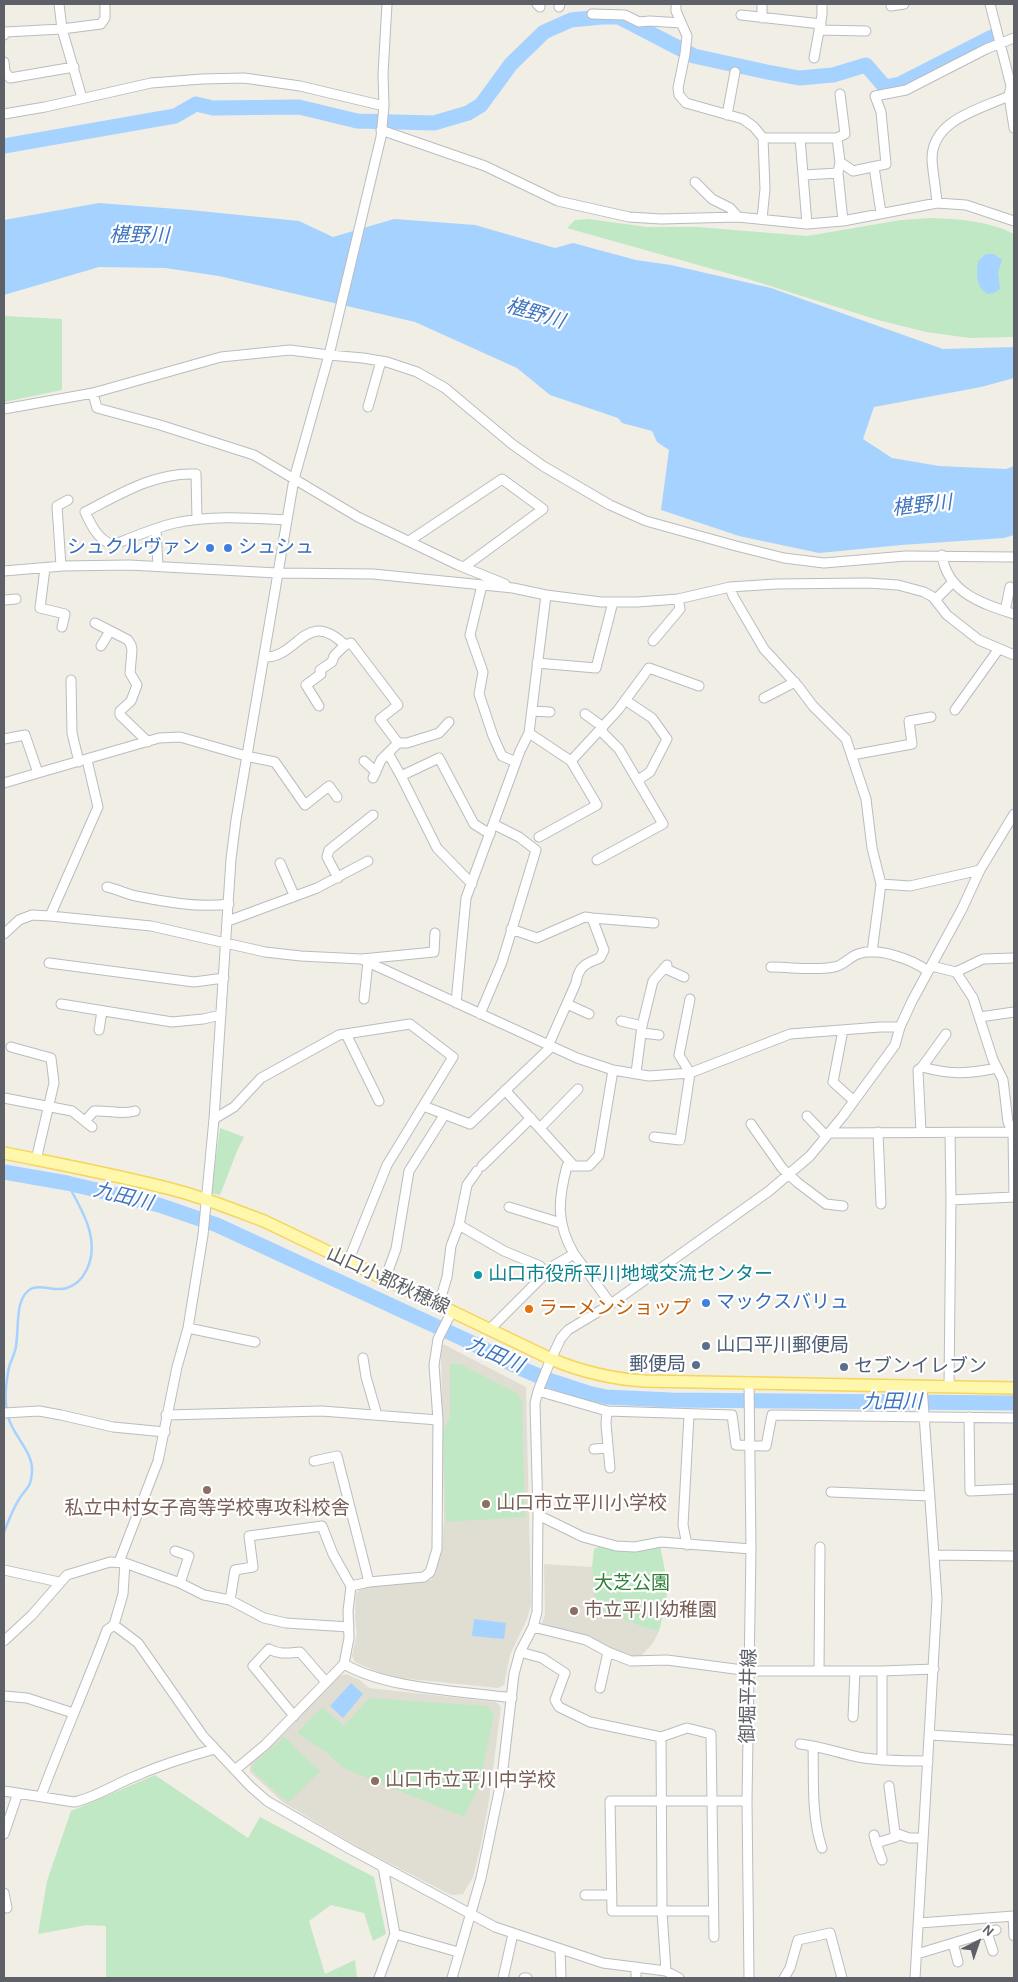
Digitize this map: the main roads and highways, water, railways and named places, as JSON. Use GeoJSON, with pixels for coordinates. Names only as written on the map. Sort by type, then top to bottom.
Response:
{"type":"FeatureCollection","features":[{"type":"Feature","properties":{"kind":"main road","name":"山口小郡秋穂線"},"geometry":{"type":"LineString","coordinates":[[4,1153],[120,1177],[207,1206],[264,1222],[439,1304],[449,1315],[490,1329],[549,1363],[580,1371],[620,1380],[749,1382],[923,1390],[948,1386],[1014,1388]]}},
{"type":"Feature","properties":{"kind":"water","name":"椹野川"},"geometry":{"type":"Polygon","coordinates":[[[99,203],[299,221],[333,237],[394,219],[475,225],[555,248],[573,243],[636,260],[671,265],[771,288],[943,349],[1014,347],[1014,378],[981,387],[874,407],[863,439],[892,458],[939,466],[1006,469],[1014,466],[1014,535],[1004,538],[819,553],[739,536],[661,510],[669,450],[657,442],[652,431],[622,423],[618,418],[550,395],[517,368],[415,322],[219,276],[165,268],[99,267],[4,295],[4,220],[99,203]]]}},
{"type":"Feature","properties":{"kind":"water"},"geometry":{"type":"Polygon","coordinates":[[[986,254],[994,254],[1002,260],[998,272],[1000,289],[994,293],[987,294],[980,287],[977,275],[978,261],[986,254]]]}},
{"type":"Feature","properties":{"kind":"water"},"geometry":{"type":"Polygon","coordinates":[[[474,1619],[506,1623],[504,1639],[472,1636],[474,1619]]]}},
{"type":"Feature","properties":{"kind":"water"},"geometry":{"type":"Polygon","coordinates":[[[351,1683],[363,1694],[343,1718],[330,1706],[351,1683]]]}},
{"type":"Feature","properties":{"kind":"waterway"},"geometry":{"type":"LineString","coordinates":[[4,146],[175,116],[196,104],[213,108],[299,107],[357,121],[434,123],[468,113],[481,105],[511,64],[544,32],[571,20],[619,17],[694,56],[799,78],[833,75],[866,65],[885,87],[900,84],[992,37]]}},
{"type":"Feature","properties":{"kind":"waterway","name":"九田川"},"geometry":{"type":"LineString","coordinates":[[4,1172],[67,1183],[159,1205],[217,1225],[468,1341],[520,1368],[548,1380],[588,1393],[606,1397],[671,1400],[1014,1403]]}},
{"type":"Feature","properties":{"kind":"waterway"},"geometry":{"type":"LineString","coordinates":[[4,1532],[10,1516],[29,1485],[32,1471],[26,1450],[10,1423],[6,1405],[7,1379],[17,1341],[20,1305],[29,1290],[41,1287],[61,1289],[73,1285],[83,1277],[90,1260],[92,1248],[88,1225],[67,1183]]}},
{"type":"Feature","properties":{"kind":"place","name":"シュクルヴァン"},"geometry":{"type":"Point","coordinates":[210,548]}},
{"type":"Feature","properties":{"kind":"place","name":"シュシュ"},"geometry":{"type":"Point","coordinates":[228,548]}},
{"type":"Feature","properties":{"kind":"place","name":"山口市役所平川地域交流センター"},"geometry":{"type":"Point","coordinates":[478,1275]}},
{"type":"Feature","properties":{"kind":"place","name":"マックスバリュ"},"geometry":{"type":"Point","coordinates":[706,1303]}},
{"type":"Feature","properties":{"kind":"place","name":"ラーメンショップ"},"geometry":{"type":"Point","coordinates":[529,1309]}},
{"type":"Feature","properties":{"kind":"place","name":"山口平川郵便局"},"geometry":{"type":"Point","coordinates":[706,1346]}},
{"type":"Feature","properties":{"kind":"place","name":"郵便局"},"geometry":{"type":"Point","coordinates":[696,1365]}},
{"type":"Feature","properties":{"kind":"place","name":"セブンイレブン"},"geometry":{"type":"Point","coordinates":[844,1367]}},
{"type":"Feature","properties":{"kind":"place","name":"私立中村女子高等学校専攻科校舎"},"geometry":{"type":"Point","coordinates":[207,1490]}},
{"type":"Feature","properties":{"kind":"place","name":"山口市立平川小学校"},"geometry":{"type":"Point","coordinates":[486,1504]}},
{"type":"Feature","properties":{"kind":"place","name":"市立平川幼稚園"},"geometry":{"type":"Point","coordinates":[574,1611]}},
{"type":"Feature","properties":{"kind":"place","name":"山口市立平川中学校"},"geometry":{"type":"Point","coordinates":[375,1781]}},
{"type":"Feature","properties":{"kind":"park label","name":"大芝公園"},"geometry":{"type":"Point","coordinates":[632,1584]}}]}
